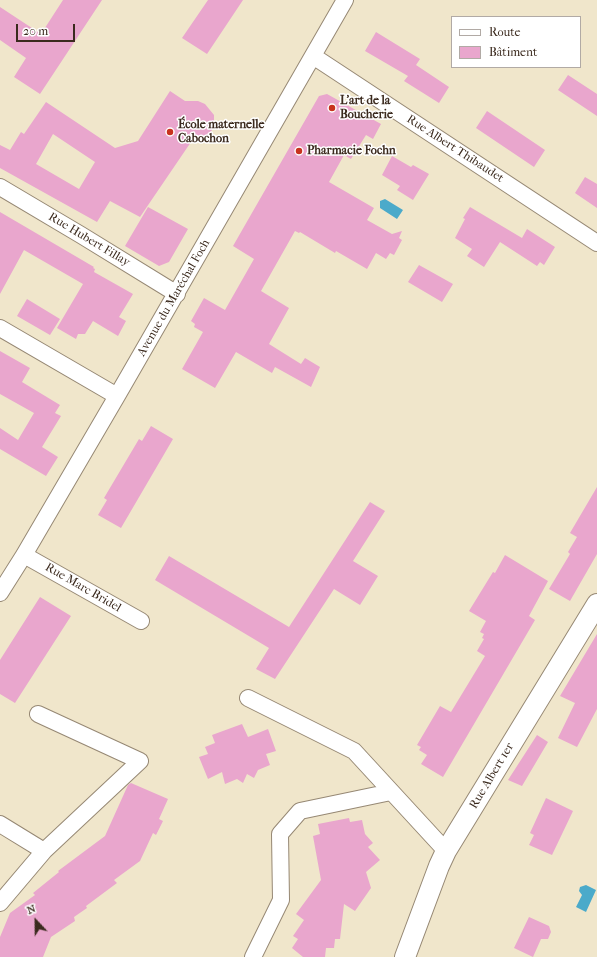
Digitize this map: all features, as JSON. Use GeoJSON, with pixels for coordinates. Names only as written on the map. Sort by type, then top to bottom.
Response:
{"type":"FeatureCollection","features":[{"type":"Feature","properties":{"kind":"street","name":"Avenue du Maréchal Foch"},"geometry":{"type":"LineString","coordinates":[[0,593],[118,396],[345,0]]}},
{"type":"Feature","properties":{"kind":"street","name":"Rue Albert Thibaudet"},"geometry":{"type":"LineString","coordinates":[[313,56],[541,204],[597,243]]}},
{"type":"Feature","properties":{"kind":"street","name":"Rue Hubert Fillay"},"geometry":{"type":"LineString","coordinates":[[0,187],[177,294]]}},
{"type":"Feature","properties":{"kind":"street"},"geometry":{"type":"LineString","coordinates":[[0,328],[118,396]]}},
{"type":"Feature","properties":{"kind":"street","name":"Rue Marc Bridel"},"geometry":{"type":"LineString","coordinates":[[24,555],[141,622]]}},
{"type":"Feature","properties":{"kind":"street","name":"Rue Albert 1er"},"geometry":{"type":"LineString","coordinates":[[405,957],[446,851],[597,604]]}},
{"type":"Feature","properties":{"kind":"street"},"geometry":{"type":"LineString","coordinates":[[248,698],[354,752],[446,851]]}},
{"type":"Feature","properties":{"kind":"street"},"geometry":{"type":"LineString","coordinates":[[0,903],[44,851],[140,761],[38,714]]}},
{"type":"Feature","properties":{"kind":"street"},"geometry":{"type":"LineString","coordinates":[[253,957],[281,900],[280,834],[300,811],[391,792]]}},
{"type":"Feature","properties":{"kind":"street"},"geometry":{"type":"LineString","coordinates":[[0,824],[44,851]]}},
{"type":"Feature","properties":{"kind":"water"},"geometry":{"type":"Polygon","coordinates":[[[385,199],[403,210],[397,219],[380,208],[380,201],[385,199]]]}},
{"type":"Feature","properties":{"kind":"water"},"geometry":{"type":"Polygon","coordinates":[[[586,885],[596,890],[586,912],[576,907],[582,895],[579,891],[580,887],[586,885]]]}},
{"type":"Feature","properties":{"kind":"building"},"geometry":{"type":"Polygon","coordinates":[[[63,0],[102,0],[40,94],[14,77],[26,58],[0,40],[0,7],[41,34],[63,0]]]}},
{"type":"Feature","properties":{"kind":"building"},"geometry":{"type":"Polygon","coordinates":[[[208,0],[243,0],[207,54],[182,38],[208,0]]]}},
{"type":"Feature","properties":{"kind":"building"},"geometry":{"type":"Polygon","coordinates":[[[376,32],[420,59],[416,65],[449,87],[439,103],[404,81],[408,76],[365,51],[376,32]]]}},
{"type":"Feature","properties":{"kind":"building"},"geometry":{"type":"Polygon","coordinates":[[[568,75],[597,94],[597,116],[558,90],[568,75]]]}},
{"type":"Feature","properties":{"kind":"building"},"geometry":{"type":"Polygon","coordinates":[[[170,91],[185,101],[198,101],[205,104],[214,115],[214,125],[211,132],[205,138],[191,142],[140,217],[110,201],[97,222],[0,168],[0,145],[10,150],[21,132],[24,134],[46,102],[115,148],[138,141],[170,91]],[[53,134],[36,164],[79,189],[95,162],[53,134]]]}},
{"type":"Feature","properties":{"kind":"building"},"geometry":{"type":"Polygon","coordinates":[[[327,94],[381,124],[373,139],[366,135],[351,159],[344,155],[329,182],[374,208],[367,220],[392,234],[402,231],[399,238],[402,240],[394,255],[390,253],[386,259],[376,253],[367,269],[336,251],[335,253],[300,232],[295,231],[261,291],[289,308],[269,344],[301,364],[305,358],[320,367],[311,387],[275,367],[272,373],[236,352],[215,388],[182,369],[203,332],[194,327],[195,324],[191,321],[204,298],[225,310],[254,259],[233,246],[319,96],[327,94]]]}},
{"type":"Feature","properties":{"kind":"building"},"geometry":{"type":"Polygon","coordinates":[[[487,111],[545,150],[534,167],[476,128],[487,111]]]}},
{"type":"Feature","properties":{"kind":"building"},"geometry":{"type":"Polygon","coordinates":[[[392,156],[411,167],[413,165],[429,174],[413,200],[397,190],[400,186],[382,175],[392,156]]]}},
{"type":"Feature","properties":{"kind":"building"},"geometry":{"type":"Polygon","coordinates":[[[585,177],[597,184],[597,208],[575,193],[585,177]]]}},
{"type":"Feature","properties":{"kind":"building"},"geometry":{"type":"Polygon","coordinates":[[[148,207],[188,229],[169,262],[159,266],[125,246],[148,207]]]}},
{"type":"Feature","properties":{"kind":"building"},"geometry":{"type":"Polygon","coordinates":[[[470,207],[522,238],[527,229],[555,247],[544,265],[540,262],[537,266],[500,242],[484,267],[467,256],[472,249],[455,238],[465,219],[463,218],[470,207]]]}},
{"type":"Feature","properties":{"kind":"building"},"geometry":{"type":"Polygon","coordinates":[[[0,212],[94,267],[94,272],[133,294],[119,317],[126,321],[118,336],[93,321],[85,334],[78,334],[76,339],[57,328],[83,284],[24,250],[0,294],[0,212]]]}},
{"type":"Feature","properties":{"kind":"building"},"geometry":{"type":"Polygon","coordinates":[[[419,265],[453,284],[442,302],[408,282],[419,265]]]}},
{"type":"Feature","properties":{"kind":"building"},"geometry":{"type":"Polygon","coordinates":[[[27,299],[60,319],[50,335],[17,316],[27,299]]]}},
{"type":"Feature","properties":{"kind":"building"},"geometry":{"type":"Polygon","coordinates":[[[0,351],[30,368],[22,382],[60,405],[55,413],[61,416],[42,447],[58,457],[46,476],[0,449],[0,428],[18,440],[34,413],[0,394],[0,351]]]}},
{"type":"Feature","properties":{"kind":"building"},"geometry":{"type":"Polygon","coordinates":[[[151,426],[173,439],[121,528],[98,515],[107,500],[104,498],[139,439],[142,441],[151,426]]]}},
{"type":"Feature","properties":{"kind":"building"},"geometry":{"type":"Polygon","coordinates":[[[597,487],[597,554],[570,601],[549,589],[570,554],[568,552],[577,537],[570,533],[597,487]]]}},
{"type":"Feature","properties":{"kind":"building"},"geometry":{"type":"Polygon","coordinates":[[[370,502],[385,511],[353,561],[378,576],[360,605],[334,589],[275,679],[256,669],[269,648],[155,580],[169,556],[289,627],[370,502]]]}},
{"type":"Feature","properties":{"kind":"building"},"geometry":{"type":"Polygon","coordinates":[[[505,555],[548,581],[529,616],[535,620],[443,777],[421,764],[427,755],[419,750],[421,747],[417,745],[440,706],[451,712],[485,656],[477,651],[484,639],[482,638],[484,634],[480,632],[486,621],[469,611],[493,572],[495,573],[505,555]]]}},
{"type":"Feature","properties":{"kind":"building"},"geometry":{"type":"Polygon","coordinates":[[[40,597],[71,616],[15,703],[0,694],[0,660],[40,597]]]}},
{"type":"Feature","properties":{"kind":"building"},"geometry":{"type":"Polygon","coordinates":[[[597,634],[597,709],[577,747],[558,738],[575,703],[560,696],[597,634]]]}},
{"type":"Feature","properties":{"kind":"building"},"geometry":{"type":"Polygon","coordinates":[[[242,724],[248,737],[268,729],[276,751],[266,754],[270,765],[258,770],[254,778],[247,774],[243,783],[237,779],[225,784],[222,772],[208,779],[199,757],[208,754],[205,747],[215,743],[212,735],[242,724]]]}},
{"type":"Feature","properties":{"kind":"building"},"geometry":{"type":"Polygon","coordinates":[[[537,735],[548,742],[522,786],[508,780],[537,735]]]}},
{"type":"Feature","properties":{"kind":"building"},"geometry":{"type":"Polygon","coordinates":[[[131,783],[168,799],[159,819],[163,821],[156,835],[153,833],[140,861],[114,880],[117,883],[86,906],[87,908],[74,917],[75,921],[51,937],[43,957],[0,957],[0,937],[10,913],[35,895],[33,893],[59,872],[58,871],[105,836],[128,785],[131,783]]]}},
{"type":"Feature","properties":{"kind":"building"},"geometry":{"type":"Polygon","coordinates":[[[546,798],[573,811],[552,855],[529,845],[534,835],[530,833],[546,798]]]}},
{"type":"Feature","properties":{"kind":"building"},"geometry":{"type":"Polygon","coordinates":[[[349,818],[350,822],[362,820],[365,834],[373,843],[368,847],[380,860],[366,872],[371,888],[355,911],[344,904],[340,939],[335,939],[334,948],[326,948],[325,957],[303,957],[292,948],[298,939],[293,936],[304,920],[296,914],[321,880],[313,836],[320,834],[318,824],[349,818]]]}},
{"type":"Feature","properties":{"kind":"building"},"geometry":{"type":"Polygon","coordinates":[[[529,917],[549,926],[551,932],[548,939],[541,939],[533,957],[514,948],[529,917]]]}},
{"type":"Feature","properties":{"kind":"place","name":"L'art de la Boucherie"},"geometry":{"type":"Point","coordinates":[332,108]}},
{"type":"Feature","properties":{"kind":"place","name":"École maternelle Cabochon"},"geometry":{"type":"Point","coordinates":[170,132]}},
{"type":"Feature","properties":{"kind":"place","name":"Pharmacie Fochn"},"geometry":{"type":"Point","coordinates":[299,151]}}]}
